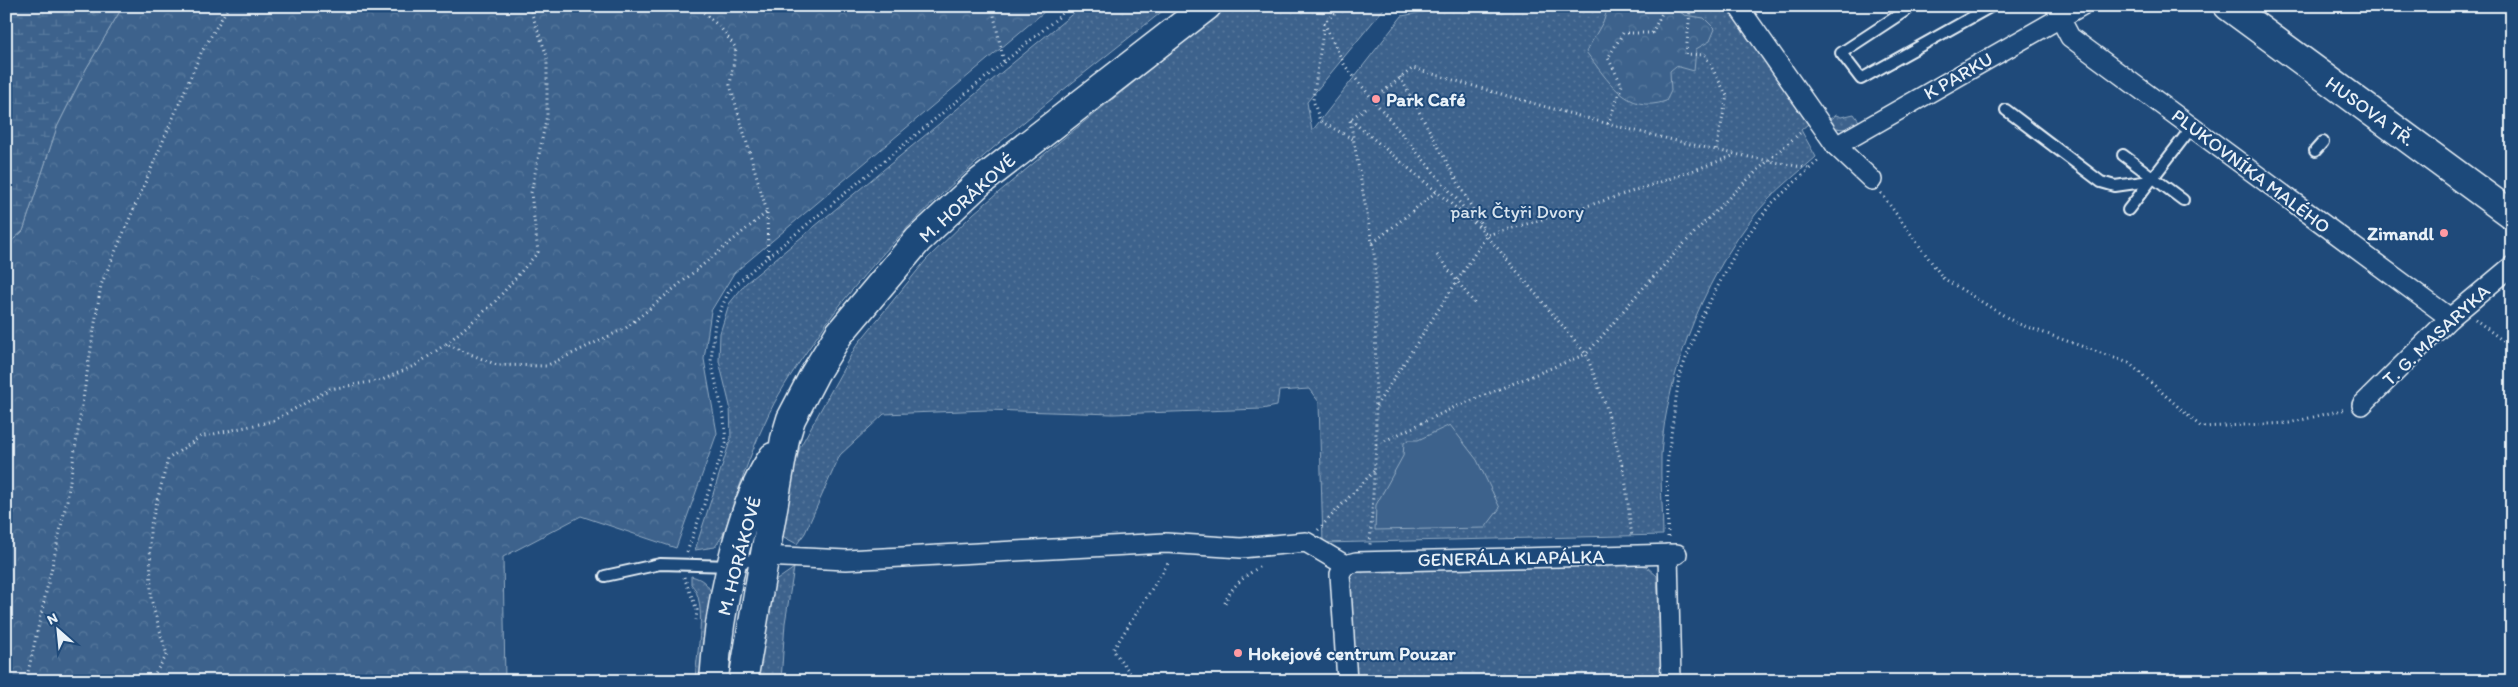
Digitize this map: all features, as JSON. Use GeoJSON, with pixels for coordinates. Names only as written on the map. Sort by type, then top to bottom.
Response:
{"type":"FeatureCollection","features":[{"type":"Feature","properties":{"kind":"street","name":"M. HORÁKOVÉ"},"geometry":{"type":"LineString","coordinates":[[743,681],[785,439],[791,419],[815,373],[839,334],[918,240],[980,182],[1206,6]]}},
{"type":"Feature","properties":{"kind":"street"},"geometry":{"type":"LineString","coordinates":[[1738,6],[1836,146],[1872,180]]}},
{"type":"Feature","properties":{"kind":"street","name":"K PARKU"},"geometry":{"type":"LineString","coordinates":[[1836,146],[2055,12],[2081,6]]}},
{"type":"Feature","properties":{"kind":"street","name":"HUSOVA TŘ."},"geometry":{"type":"LineString","coordinates":[[2228,6],[2512,215]]}},
{"type":"Feature","properties":{"kind":"street","name":"PLUKOVNÍKA MALÉHO"},"geometry":{"type":"LineString","coordinates":[[2055,12],[2070,37],[2192,127],[2455,313]]}},
{"type":"Feature","properties":{"kind":"street","name":"T. G. MASARYKA"},"geometry":{"type":"LineString","coordinates":[[2362,405],[2455,313],[2512,266]]}},
{"type":"Feature","properties":{"kind":"street","name":"M. HORÁKOVÉ"},"geometry":{"type":"LineString","coordinates":[[714,681],[725,593],[745,516],[766,467],[785,439]]}},
{"type":"Feature","properties":{"kind":"street"},"geometry":{"type":"LineString","coordinates":[[764,556],[846,560],[1166,543],[1241,548],[1306,542],[1345,565],[1340,574],[1347,681]]}},
{"type":"Feature","properties":{"kind":"street"},"geometry":{"type":"LineString","coordinates":[[1671,550],[1671,681]]}},
{"type":"Feature","properties":{"kind":"street","name":"GENERÁLA KLAPÁLKA"},"geometry":{"type":"LineString","coordinates":[[1345,565],[1356,562],[1671,550]]}},
{"type":"Feature","properties":{"kind":"lane"},"geometry":{"type":"LineString","coordinates":[[1908,9],[1841,53],[1861,79],[1992,6]]}},
{"type":"Feature","properties":{"kind":"lane"},"geometry":{"type":"LineString","coordinates":[[2006,110],[2101,182],[2115,186],[2152,180]]}},
{"type":"Feature","properties":{"kind":"lane"},"geometry":{"type":"LineString","coordinates":[[2128,210],[2192,127]]}},
{"type":"Feature","properties":{"kind":"lane"},"geometry":{"type":"LineString","coordinates":[[2315,151],[2324,142]]}},
{"type":"Feature","properties":{"kind":"lane"},"geometry":{"type":"LineString","coordinates":[[2123,155],[2152,180],[2183,200]]}},
{"type":"Feature","properties":{"kind":"lane"},"geometry":{"type":"LineString","coordinates":[[605,576],[660,564],[732,566],[764,556]]}},
{"type":"Feature","properties":{"kind":"path"},"geometry":{"type":"LineString","coordinates":[[26,681],[67,500],[101,285],[201,53],[229,6]]}},
{"type":"Feature","properties":{"kind":"path"},"geometry":{"type":"LineString","coordinates":[[150,681],[167,655],[151,599],[150,528],[168,458],[200,437],[273,421],[330,389],[382,380],[416,365],[446,344],[494,303],[538,252],[532,193],[547,115],[547,56],[529,6]]}},
{"type":"Feature","properties":{"kind":"path"},"geometry":{"type":"LineString","coordinates":[[696,6],[720,27],[736,48],[730,84],[768,212],[768,257]]}},
{"type":"Feature","properties":{"kind":"path"},"geometry":{"type":"LineString","coordinates":[[992,6],[1004,63]]}},
{"type":"Feature","properties":{"kind":"path"},"geometry":{"type":"LineString","coordinates":[[687,552],[726,443],[724,418],[712,361],[715,322],[729,291],[1072,6]]}},
{"type":"Feature","properties":{"kind":"path"},"geometry":{"type":"LineString","coordinates":[[1342,6],[1324,23],[1313,100],[1320,121],[1353,139]]}},
{"type":"Feature","properties":{"kind":"path"},"geometry":{"type":"LineString","coordinates":[[1608,124],[1622,85],[1608,58],[1623,34],[1652,34],[1664,9],[1690,11],[1686,54],[1705,54],[1727,96],[1716,150]]}},
{"type":"Feature","properties":{"kind":"path"},"geometry":{"type":"LineString","coordinates":[[1324,23],[1345,66],[1586,354],[1606,406],[1625,477],[1632,537]]}},
{"type":"Feature","properties":{"kind":"path"},"geometry":{"type":"LineString","coordinates":[[1383,92],[1413,68],[1608,124],[1735,155],[1808,168]]}},
{"type":"Feature","properties":{"kind":"path"},"geometry":{"type":"LineString","coordinates":[[1400,77],[1487,234]]}},
{"type":"Feature","properties":{"kind":"path"},"geometry":{"type":"LineString","coordinates":[[1350,120],[1365,108]]}},
{"type":"Feature","properties":{"kind":"path"},"geometry":{"type":"LineString","coordinates":[[1350,120],[1487,234]]}},
{"type":"Feature","properties":{"kind":"path"},"geometry":{"type":"LineString","coordinates":[[1350,120],[1375,259],[1376,445],[1370,536]]}},
{"type":"Feature","properties":{"kind":"path"},"geometry":{"type":"LineString","coordinates":[[1376,445],[1455,407],[1586,354],[1644,286],[1766,161],[1800,133]]}},
{"type":"Feature","properties":{"kind":"path"},"geometry":{"type":"LineString","coordinates":[[1376,406],[1487,234],[1598,204],[1735,155]]}},
{"type":"Feature","properties":{"kind":"path"},"geometry":{"type":"LineString","coordinates":[[1671,550],[1666,464],[1679,378],[1702,316],[1737,250],[1770,205],[1818,160]]}},
{"type":"Feature","properties":{"kind":"path"},"geometry":{"type":"LineString","coordinates":[[1872,180],[1943,278],[2016,323],[2129,363],[2201,427],[2289,423],[2362,405]]}},
{"type":"Feature","properties":{"kind":"path"},"geometry":{"type":"LineString","coordinates":[[1372,244],[1436,192]]}},
{"type":"Feature","properties":{"kind":"path"},"geometry":{"type":"LineString","coordinates":[[446,344],[497,365],[546,366],[626,328],[768,212]]}},
{"type":"Feature","properties":{"kind":"path"},"geometry":{"type":"LineString","coordinates":[[1437,255],[1475,304]]}},
{"type":"Feature","properties":{"kind":"path"},"geometry":{"type":"LineString","coordinates":[[2455,313],[2512,348]]}},
{"type":"Feature","properties":{"kind":"path"},"geometry":{"type":"LineString","coordinates":[[1136,681],[1113,650],[1170,559]]}},
{"type":"Feature","properties":{"kind":"path"},"geometry":{"type":"LineString","coordinates":[[684,573],[685,582],[697,610],[695,630]]}},
{"type":"Feature","properties":{"kind":"green space"},"geometry":{"type":"Polygon","coordinates":[[[6,6],[123,6],[86,69],[57,127],[23,231],[6,246],[6,6]]]}},
{"type":"Feature","properties":{"kind":"green space"},"geometry":{"type":"Polygon","coordinates":[[[123,6],[1051,6],[734,273],[711,311],[704,359],[717,433],[676,548],[581,516],[503,557],[505,681],[6,681],[6,246],[23,231],[57,127],[86,69],[123,6]]]}},
{"type":"Feature","properties":{"kind":"green space"},"geometry":{"type":"Polygon","coordinates":[[[1082,6],[1169,6],[974,165],[928,207],[885,252],[844,300],[779,394],[753,450],[723,535],[715,547],[695,550],[731,438],[730,406],[719,361],[720,333],[729,304],[746,283],[1082,6]]]}},
{"type":"Feature","properties":{"kind":"green space","name":"park Čtyři Dvory"},"geometry":{"type":"Polygon","coordinates":[[[1229,6],[1386,6],[1307,102],[1312,131],[1402,16],[1453,6],[1728,8],[1808,124],[1801,130],[1816,157],[1768,200],[1747,225],[1710,286],[1695,319],[1672,388],[1665,422],[1661,455],[1663,535],[1323,543],[1319,402],[1309,389],[1279,391],[1277,406],[1262,409],[1113,414],[987,410],[884,414],[840,455],[805,533],[797,544],[782,536],[780,524],[800,447],[856,346],[926,260],[974,213],[1059,142],[1229,6]]]}},
{"type":"Feature","properties":{"kind":"green space"},"geometry":{"type":"Polygon","coordinates":[[[1608,6],[1673,6],[1684,15],[1704,18],[1715,29],[1710,41],[1696,49],[1694,71],[1676,66],[1670,71],[1671,91],[1666,101],[1652,104],[1640,103],[1629,99],[1610,84],[1586,52],[1604,20],[1608,6]]]}},
{"type":"Feature","properties":{"kind":"green space"},"geometry":{"type":"Polygon","coordinates":[[[1854,114],[1861,124],[1842,129],[1824,123],[1836,115],[1841,117],[1854,114]]]}},
{"type":"Feature","properties":{"kind":"green space"},"geometry":{"type":"Polygon","coordinates":[[[1450,425],[1477,460],[1500,508],[1485,528],[1375,530],[1376,505],[1403,456],[1404,443],[1408,440],[1418,440],[1450,425]]]}},
{"type":"Feature","properties":{"kind":"green space"},"geometry":{"type":"Polygon","coordinates":[[[1635,564],[1646,566],[1657,576],[1662,681],[1353,681],[1346,586],[1350,576],[1359,569],[1635,564]]]}},
{"type":"Feature","properties":{"kind":"green space"},"geometry":{"type":"Polygon","coordinates":[[[794,568],[785,623],[781,681],[754,681],[774,582],[794,568]]]}},
{"type":"Feature","properties":{"kind":"green space"},"geometry":{"type":"Polygon","coordinates":[[[691,576],[704,582],[712,595],[702,681],[695,681],[700,616],[699,603],[696,592],[691,584],[691,576]]]}},
{"type":"Feature","properties":{"kind":"place","name":"Park Café"},"geometry":{"type":"Point","coordinates":[1376,99]}},
{"type":"Feature","properties":{"kind":"place","name":"Zimandl"},"geometry":{"type":"Point","coordinates":[2444,233]}},
{"type":"Feature","properties":{"kind":"place","name":"Hokejové centrum Pouzar"},"geometry":{"type":"Point","coordinates":[1238,653]}}]}
